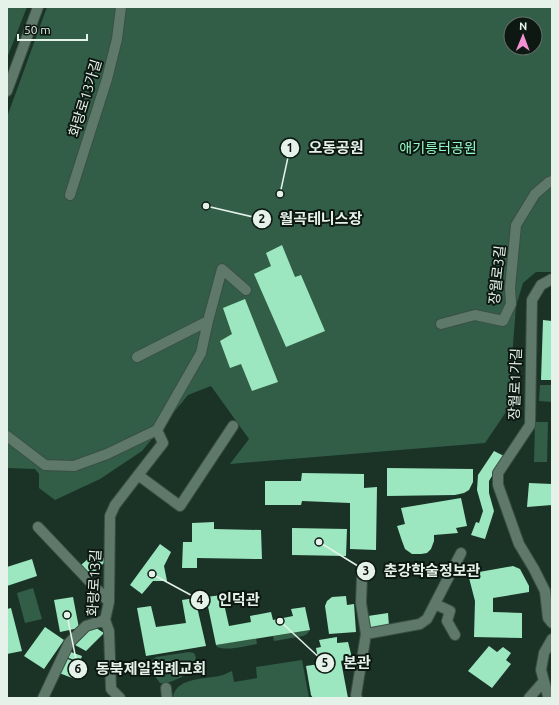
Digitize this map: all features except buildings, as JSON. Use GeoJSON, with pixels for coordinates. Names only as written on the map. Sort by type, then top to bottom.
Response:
{"type":"FeatureCollection","features":[{"type":"Feature","properties":{"kind":"street"},"geometry":{"type":"LineString","coordinates":[[7,91],[38,7]]}},
{"type":"Feature","properties":{"kind":"street","name":"화랑로13가길"},"geometry":{"type":"LineString","coordinates":[[70,195],[107,79],[117,39],[121,7]]}},
{"type":"Feature","properties":{"kind":"street","name":"장월로3길"},"geometry":{"type":"LineString","coordinates":[[440,324],[475,315],[503,321],[511,304],[510,288],[516,225],[535,194],[552,181]]}},
{"type":"Feature","properties":{"kind":"street"},"geometry":{"type":"LineString","coordinates":[[7,436],[46,464],[74,466],[107,454],[157,430],[200,353],[222,269],[246,290]]}},
{"type":"Feature","properties":{"kind":"street","name":"장월로1가길"},"geometry":{"type":"LineString","coordinates":[[552,279],[541,285],[532,300],[530,425],[498,473],[498,485],[519,544],[545,591],[548,618],[552,623]]}},
{"type":"Feature","properties":{"kind":"street"},"geometry":{"type":"LineString","coordinates":[[137,357],[208,321]]}},
{"type":"Feature","properties":{"kind":"street"},"geometry":{"type":"LineString","coordinates":[[138,475],[180,506],[233,426]]}},
{"type":"Feature","properties":{"kind":"street","name":"화랑로13길"},"geometry":{"type":"LineString","coordinates":[[120,698],[111,689],[109,631],[105,620],[109,602],[110,516],[115,505],[163,443],[157,430]]}},
{"type":"Feature","properties":{"kind":"street"},"geometry":{"type":"LineString","coordinates":[[38,527],[109,602]]}},
{"type":"Feature","properties":{"kind":"street"},"geometry":{"type":"LineString","coordinates":[[366,634],[420,624],[427,619],[461,553]]}},
{"type":"Feature","properties":{"kind":"street"},"geometry":{"type":"LineString","coordinates":[[357,698],[356,695],[366,634],[361,603],[362,576]]}},
{"type":"Feature","properties":{"kind":"street"},"geometry":{"type":"LineString","coordinates":[[435,604],[450,612],[447,621],[455,636]]}},
{"type":"Feature","properties":{"kind":"street"},"geometry":{"type":"LineString","coordinates":[[43,698],[69,643],[86,626],[105,620]]}},
{"type":"Feature","properties":{"kind":"street"},"geometry":{"type":"LineString","coordinates":[[550,698],[548,696],[541,670],[544,653],[552,639]]}},
{"type":"Feature","properties":{"kind":"street"},"geometry":{"type":"LineString","coordinates":[[529,698],[544,680]]}},
{"type":"Feature","properties":{"kind":"green space"},"geometry":{"type":"Polygon","coordinates":[[[7,7],[27,7],[7,58],[7,7]]]}},
{"type":"Feature","properties":{"kind":"green space","name":"애기릉터공원"},"geometry":{"type":"Polygon","coordinates":[[[47,7],[552,7],[552,272],[536,272],[523,283],[516,306],[508,409],[485,443],[230,464],[249,439],[211,386],[188,395],[142,451],[100,479],[55,500],[39,488],[39,474],[35,469],[7,468],[7,117],[47,7]]]}},
{"type":"Feature","properties":{"kind":"green space"},"geometry":{"type":"Polygon","coordinates":[[[540,385],[552,385],[552,402],[539,401],[540,385]]]}},
{"type":"Feature","properties":{"kind":"green space"},"geometry":{"type":"Polygon","coordinates":[[[535,422],[548,422],[547,462],[534,462],[535,422]]]}},
{"type":"Feature","properties":{"kind":"green space"},"geometry":{"type":"Polygon","coordinates":[[[33,588],[42,619],[25,623],[17,593],[33,588]]]}},
{"type":"Feature","properties":{"kind":"green space"},"geometry":{"type":"Polygon","coordinates":[[[310,630],[303,636],[274,641],[273,636],[310,630]]]}},
{"type":"Feature","properties":{"kind":"green space"},"geometry":{"type":"Polygon","coordinates":[[[256,638],[257,644],[242,647],[222,648],[217,647],[216,645],[256,638]]]}},
{"type":"Feature","properties":{"kind":"green space"},"geometry":{"type":"Polygon","coordinates":[[[189,652],[194,653],[196,658],[194,667],[184,676],[175,680],[160,683],[149,669],[151,661],[156,657],[189,652]]]}},
{"type":"Feature","properties":{"kind":"green space"},"geometry":{"type":"Polygon","coordinates":[[[302,660],[309,698],[173,697],[180,685],[186,682],[216,677],[232,671],[234,682],[257,678],[256,667],[302,660]]]}},
{"type":"Feature","properties":{"kind":"place","name":"오동공원"},"geometry":{"type":"Point","coordinates":[280,194]}},
{"type":"Feature","properties":{"kind":"place","name":"월곡테니스장"},"geometry":{"type":"Point","coordinates":[206,206]}},
{"type":"Feature","properties":{"kind":"place","name":"춘강학술정보관"},"geometry":{"type":"Point","coordinates":[319,542]}},
{"type":"Feature","properties":{"kind":"place","name":"인덕관"},"geometry":{"type":"Point","coordinates":[152,574]}},
{"type":"Feature","properties":{"kind":"place","name":"동북제일침례교회"},"geometry":{"type":"Point","coordinates":[67,615]}},
{"type":"Feature","properties":{"kind":"place","name":"본관"},"geometry":{"type":"Point","coordinates":[280,621]}}]}
